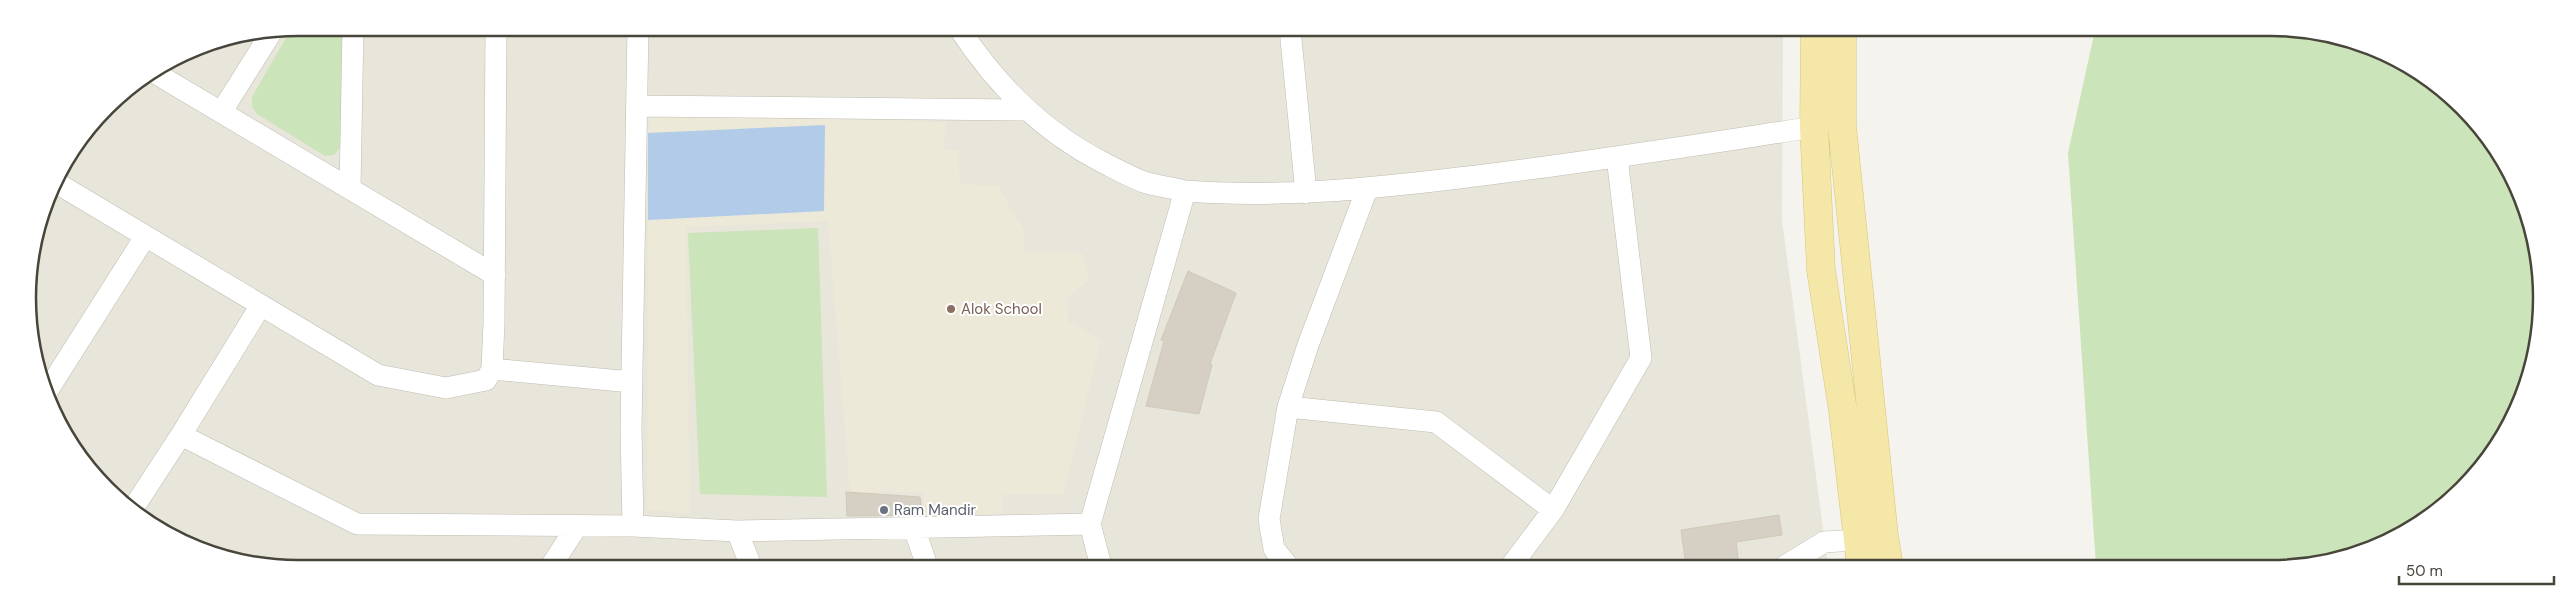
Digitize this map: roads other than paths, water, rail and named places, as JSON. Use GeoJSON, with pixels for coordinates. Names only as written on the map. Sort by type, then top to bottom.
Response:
{"type":"FeatureCollection","features":[{"type":"Feature","properties":{"kind":"main road"},"geometry":{"type":"LineString","coordinates":[[1815,36],[1814,127],[1821,270],[1844,411],[1856,540],[1860,560]]}},
{"type":"Feature","properties":{"kind":"main road"},"geometry":{"type":"LineString","coordinates":[[1842,36],[1842,126],[1884,536],[1889,560]]}},
{"type":"Feature","properties":{"kind":"street"},"geometry":{"type":"LineString","coordinates":[[350,188],[353,36]]}},
{"type":"Feature","properties":{"kind":"street"},"geometry":{"type":"LineString","coordinates":[[61,186],[378,374],[446,388],[486,380],[492,369],[495,275],[496,36]]}},
{"type":"Feature","properties":{"kind":"street"},"geometry":{"type":"LineString","coordinates":[[633,526],[632,382],[638,36]]}},
{"type":"Feature","properties":{"kind":"street"},"geometry":{"type":"LineString","coordinates":[[965,36],[990,72],[1026,110],[1047,128],[1079,150],[1115,169],[1146,182],[1184,191],[1224,194],[1306,193],[1367,189],[1555,167],[1814,127]]}},
{"type":"Feature","properties":{"kind":"street"},"geometry":{"type":"LineString","coordinates":[[1291,36],[1306,193]]}},
{"type":"Feature","properties":{"kind":"street"},"geometry":{"type":"LineString","coordinates":[[222,111],[268,38]]}},
{"type":"Feature","properties":{"kind":"street"},"geometry":{"type":"LineString","coordinates":[[160,75],[495,275]]}},
{"type":"Feature","properties":{"kind":"street"},"geometry":{"type":"LineString","coordinates":[[637,106],[1026,110]]}},
{"type":"Feature","properties":{"kind":"street"},"geometry":{"type":"LineString","coordinates":[[1516,560],[1553,510],[1641,358],[1617,157]]}},
{"type":"Feature","properties":{"kind":"street"},"geometry":{"type":"LineString","coordinates":[[1283,560],[1274,549],[1269,520],[1288,407],[1308,346],[1367,189]]}},
{"type":"Feature","properties":{"kind":"street"},"geometry":{"type":"LineString","coordinates":[[1099,560],[1090,524],[1184,191]]}},
{"type":"Feature","properties":{"kind":"street"},"geometry":{"type":"LineString","coordinates":[[51,385],[145,236]]}},
{"type":"Feature","properties":{"kind":"street"},"geometry":{"type":"LineString","coordinates":[[136,504],[261,305]]}},
{"type":"Feature","properties":{"kind":"street"},"geometry":{"type":"LineString","coordinates":[[492,369],[632,382]]}},
{"type":"Feature","properties":{"kind":"street"},"geometry":{"type":"LineString","coordinates":[[1288,407],[1436,422],[1553,510]]}},
{"type":"Feature","properties":{"kind":"street"},"geometry":{"type":"LineString","coordinates":[[181,435],[358,524],[633,526],[737,531],[1090,524]]}},
{"type":"Feature","properties":{"kind":"street"},"geometry":{"type":"LineString","coordinates":[[555,560],[577,526]]}},
{"type":"Feature","properties":{"kind":"street"},"geometry":{"type":"LineString","coordinates":[[914,528],[925,560]]}},
{"type":"Feature","properties":{"kind":"street"},"geometry":{"type":"LineString","coordinates":[[737,531],[749,560]]}},
{"type":"Feature","properties":{"kind":"street"},"geometry":{"type":"LineString","coordinates":[[1795,560],[1824,542],[1856,540]]}},
{"type":"Feature","properties":{"kind":"water"},"geometry":{"type":"Polygon","coordinates":[[[825,125],[824,211],[648,220],[648,133],[825,125]]]}},
{"type":"Feature","properties":{"kind":"place","name":"Alok School"},"geometry":{"type":"Point","coordinates":[951,309]}},
{"type":"Feature","properties":{"kind":"place","name":"Ram Mandir"},"geometry":{"type":"Point","coordinates":[884,510]}}]}
